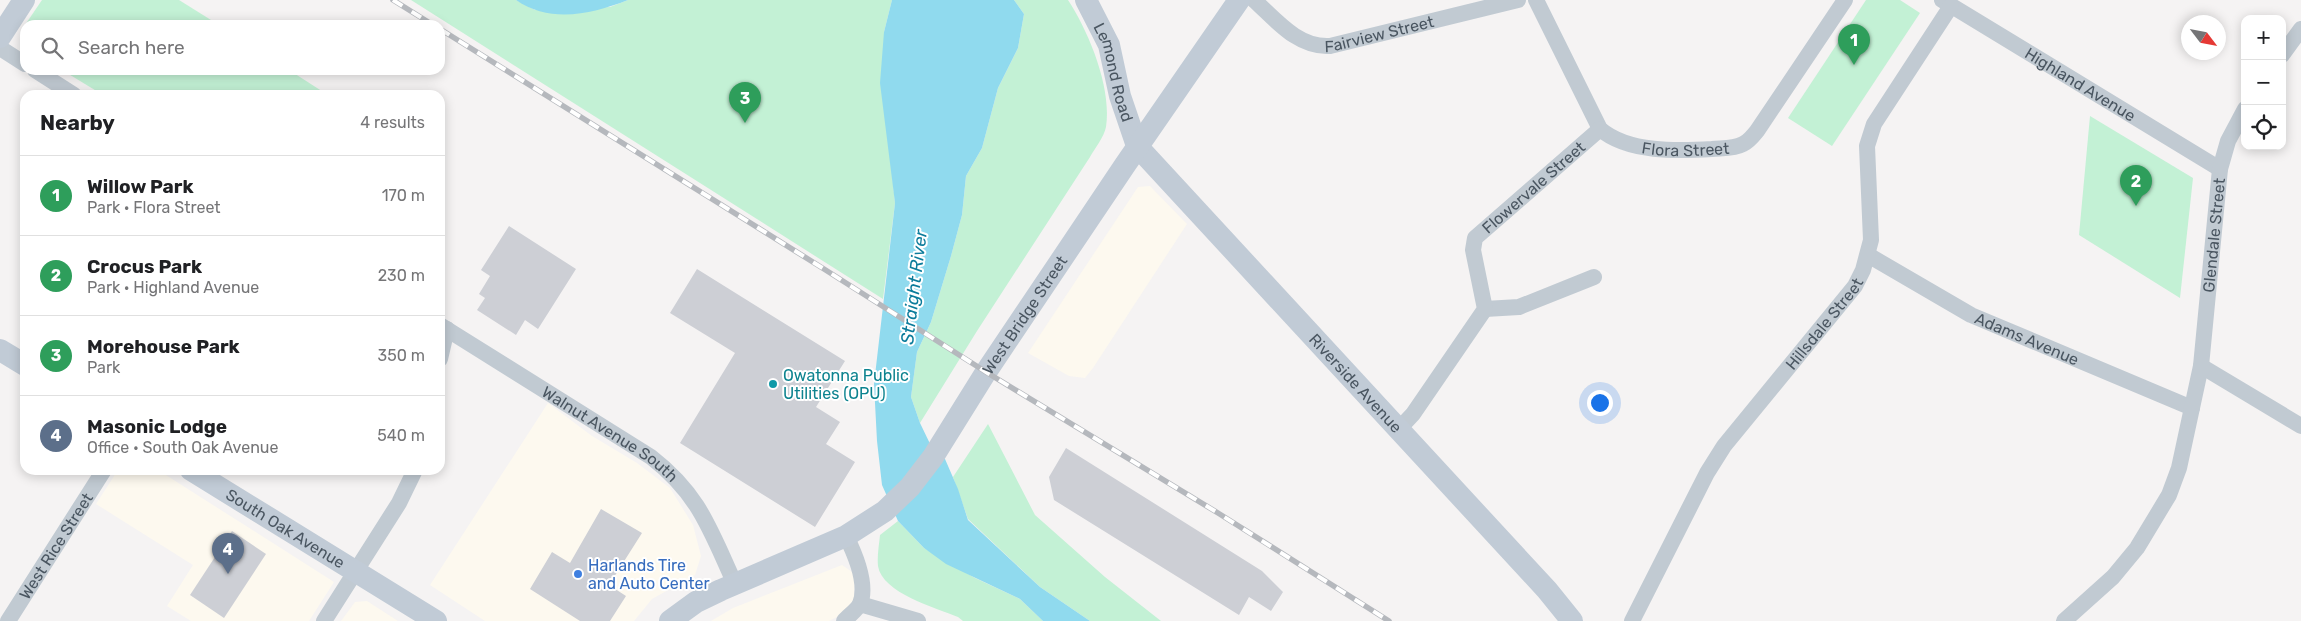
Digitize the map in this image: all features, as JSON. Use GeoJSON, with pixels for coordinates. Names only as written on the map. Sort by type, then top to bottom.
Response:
{"type":"FeatureCollection","features":[{"type":"Feature","properties":{"kind":"main road","name":"Lemond Road"},"geometry":{"type":"LineString","coordinates":[[1086,0],[1109,45],[1120,96],[1137,146]]}},
{"type":"Feature","properties":{"kind":"main road","name":"West Bridge Street"},"geometry":{"type":"LineString","coordinates":[[670,621],[696,602],[846,536],[872,521],[910,487],[933,456],[1137,146],[1239,0]]}},
{"type":"Feature","properties":{"kind":"main road"},"geometry":{"type":"LineString","coordinates":[[0,38],[16,3]]}},
{"type":"Feature","properties":{"kind":"main road","name":"Riverside Avenue"},"geometry":{"type":"LineString","coordinates":[[1137,146],[1546,590],[1572,621]]}},
{"type":"Feature","properties":{"kind":"main road"},"geometry":{"type":"LineString","coordinates":[[0,350],[20,362]]}},
{"type":"Feature","properties":{"kind":"main road","name":"South Oak Avenue"},"geometry":{"type":"LineString","coordinates":[[199,475],[436,621]]}},
{"type":"Feature","properties":{"kind":"street","name":"Fairview Street"},"geometry":{"type":"LineString","coordinates":[[1254,0],[1295,36],[1318,47],[1330,46],[1518,0]]}},
{"type":"Feature","properties":{"kind":"street"},"geometry":{"type":"LineString","coordinates":[[1536,0],[1600,129]]}},
{"type":"Feature","properties":{"kind":"street","name":"Flora Street"},"geometry":{"type":"LineString","coordinates":[[1600,129],[1612,138],[1661,151],[1733,148],[1742,145],[1757,131],[1845,0]]}},
{"type":"Feature","properties":{"kind":"street","name":"Highland Avenue"},"geometry":{"type":"LineString","coordinates":[[1947,3],[2220,169]]}},
{"type":"Feature","properties":{"kind":"street","name":"Hillsdale Street"},"geometry":{"type":"LineString","coordinates":[[1632,621],[1706,474],[1724,446],[1855,286],[1868,255],[1871,240],[1867,146],[1869,134],[1947,3]]}},
{"type":"Feature","properties":{"kind":"street"},"geometry":{"type":"LineString","coordinates":[[2286,50],[2301,29]]}},
{"type":"Feature","properties":{"kind":"street"},"geometry":{"type":"LineString","coordinates":[[0,48],[20,61]]}},
{"type":"Feature","properties":{"kind":"street"},"geometry":{"type":"LineString","coordinates":[[43,75],[66,90]]}},
{"type":"Feature","properties":{"kind":"street","name":"Glendale Street"},"geometry":{"type":"LineString","coordinates":[[2192,408],[2201,366],[2220,169],[2228,141],[2241,117]]}},
{"type":"Feature","properties":{"kind":"street","name":"Flowervale Street"},"geometry":{"type":"LineString","coordinates":[[1485,309],[1473,250],[1475,238],[1600,129]]}},
{"type":"Feature","properties":{"kind":"street","name":"Adams Avenue"},"geometry":{"type":"LineString","coordinates":[[1868,255],[1971,314],[2192,408]]}},
{"type":"Feature","properties":{"kind":"street"},"geometry":{"type":"LineString","coordinates":[[1398,430],[1413,414],[1485,309],[1519,307],[1594,277]]}},
{"type":"Feature","properties":{"kind":"street","name":"Walnut Avenue South"},"geometry":{"type":"LineString","coordinates":[[445,328],[651,457],[672,473],[689,492],[703,514],[735,584]]}},
{"type":"Feature","properties":{"kind":"street"},"geometry":{"type":"LineString","coordinates":[[2201,366],[2301,426]]}},
{"type":"Feature","properties":{"kind":"street"},"geometry":{"type":"LineString","coordinates":[[2064,621],[2114,577],[2154,522],[2169,495],[2178,468],[2192,408]]}},
{"type":"Feature","properties":{"kind":"street","name":"West Rice Street"},"geometry":{"type":"LineString","coordinates":[[8,621],[101,475]]}},
{"type":"Feature","properties":{"kind":"street"},"geometry":{"type":"LineString","coordinates":[[324,621],[399,503],[413,475]]}},
{"type":"Feature","properties":{"kind":"street"},"geometry":{"type":"LineString","coordinates":[[844,621],[860,604],[862,580],[856,555],[846,536]]}},
{"type":"Feature","properties":{"kind":"street"},"geometry":{"type":"LineString","coordinates":[[860,604],[918,621]]}},
{"type":"Feature","properties":{"kind":"shaded area"},"geometry":{"type":"Polygon","coordinates":[[[1150,186],[1187,224],[1093,368],[1085,378],[1069,376],[1028,353],[1138,187],[1150,186]]]}},
{"type":"Feature","properties":{"kind":"shaded area"},"geometry":{"type":"Polygon","coordinates":[[[548,403],[592,436],[637,463],[670,488],[693,525],[701,556],[695,575],[652,599],[634,621],[485,621],[430,585],[548,403]]]}},
{"type":"Feature","properties":{"kind":"shaded area"},"geometry":{"type":"Polygon","coordinates":[[[115,475],[166,475],[334,582],[309,621],[191,621],[167,606],[193,565],[96,504],[115,475]]]}},
{"type":"Feature","properties":{"kind":"shaded area"},"geometry":{"type":"Polygon","coordinates":[[[842,565],[855,574],[854,599],[841,615],[829,621],[711,621],[733,608],[842,565]]]}},
{"type":"Feature","properties":{"kind":"shaded area"},"geometry":{"type":"Polygon","coordinates":[[[367,601],[398,621],[341,621],[355,602],[367,601]]]}},
{"type":"Feature","properties":{"kind":"green space"},"geometry":{"type":"Polygon","coordinates":[[[42,0],[179,0],[211,20],[28,20],[42,0]]]}},
{"type":"Feature","properties":{"kind":"green space"},"geometry":{"type":"Polygon","coordinates":[[[411,0],[516,0],[535,10],[610,7],[628,0],[892,0],[884,32],[895,203],[883,299],[445,20],[411,0]]]}},
{"type":"Feature","properties":{"kind":"green space"},"geometry":{"type":"Polygon","coordinates":[[[1014,0],[1068,0],[1084,28],[1097,61],[1106,95],[1106,127],[1090,157],[977,331],[920,423],[911,397],[917,352],[931,322],[951,256],[962,215],[966,176],[982,148],[998,88],[1018,48],[1024,14],[1014,0]]]}},
{"type":"Feature","properties":{"kind":"green space"},"geometry":{"type":"Polygon","coordinates":[[[1866,0],[1900,0],[1920,13],[1832,146],[1788,118],[1866,0]]]}},
{"type":"Feature","properties":{"kind":"green space"},"geometry":{"type":"Polygon","coordinates":[[[70,75],[297,75],[320,90],[95,90],[70,75]]]}},
{"type":"Feature","properties":{"kind":"green space"},"geometry":{"type":"Polygon","coordinates":[[[2090,116],[2193,178],[2180,298],[2079,235],[2090,116]]]}},
{"type":"Feature","properties":{"kind":"green space"},"geometry":{"type":"Polygon","coordinates":[[[988,424],[1035,515],[1105,577],[1161,621],[1090,621],[1040,587],[968,519],[953,477],[988,424]]]}},
{"type":"Feature","properties":{"kind":"green space"},"geometry":{"type":"Polygon","coordinates":[[[898,521],[924,548],[975,578],[1020,599],[1043,621],[963,621],[958,617],[899,592],[882,576],[878,566],[880,535],[898,521]]]}},
{"type":"Feature","properties":{"kind":"water"},"geometry":{"type":"Polygon","coordinates":[[[516,0],[628,0],[586,12],[557,14],[543,12],[516,0]]]}},
{"type":"Feature","properties":{"kind":"water","name":"Straight River"},"geometry":{"type":"Polygon","coordinates":[[[892,0],[1014,0],[1024,14],[1018,48],[998,88],[982,148],[966,176],[962,215],[931,322],[917,352],[911,397],[920,423],[933,450],[945,459],[958,489],[968,520],[1040,587],[1090,621],[1043,621],[1020,599],[946,564],[924,548],[898,521],[882,485],[877,441],[874,384],[895,203],[880,83],[884,32],[892,0]]]}},
{"type":"Feature","properties":{"kind":"building"},"geometry":{"type":"Polygon","coordinates":[[[509,226],[576,269],[538,329],[525,320],[516,335],[477,310],[485,298],[479,294],[490,276],[481,270],[509,226]]]}},
{"type":"Feature","properties":{"kind":"building","name":"Owatonna Public Utilities (OPU)"},"geometry":{"type":"Polygon","coordinates":[[[697,269],[845,361],[816,407],[840,422],[826,444],[855,462],[815,527],[680,443],[735,353],[670,313],[697,269]]]}},
{"type":"Feature","properties":{"kind":"building"},"geometry":{"type":"Polygon","coordinates":[[[1066,448],[1262,571],[1283,592],[1271,611],[1249,597],[1239,615],[1054,500],[1049,477],[1066,448]]]}},
{"type":"Feature","properties":{"kind":"building","name":"Harlands Tire and Auto Center"},"geometry":{"type":"Polygon","coordinates":[[[601,509],[642,533],[609,585],[626,596],[610,621],[580,621],[530,589],[552,552],[570,563],[601,509]]]}},
{"type":"Feature","properties":{"kind":"building"},"geometry":{"type":"Polygon","coordinates":[[[232,531],[266,554],[224,618],[190,595],[232,531]]]}},
{"type":"Feature","properties":{"kind":"railway"},"geometry":{"type":"LineString","coordinates":[[393,0],[425,20]]}},
{"type":"Feature","properties":{"kind":"railway"},"geometry":{"type":"LineString","coordinates":[[445,32],[986,372],[1218,513],[1389,621]]}},
{"type":"Feature","properties":{"kind":"place","name":"Willow Park"},"geometry":{"type":"Point","coordinates":[1854,65]}},
{"type":"Feature","properties":{"kind":"place","name":"Morehouse Park"},"geometry":{"type":"Point","coordinates":[745,123]}},
{"type":"Feature","properties":{"kind":"place","name":"Crocus Park"},"geometry":{"type":"Point","coordinates":[2136,206]}},
{"type":"Feature","properties":{"kind":"place","name":"Owatonna Public Utilities (OPU)"},"geometry":{"type":"Point","coordinates":[773,384]}},
{"type":"Feature","properties":{"kind":"place","name":"Masonic Lodge"},"geometry":{"type":"Point","coordinates":[228,574]}},
{"type":"Feature","properties":{"kind":"place","name":"Harlands Tire and Auto Center"},"geometry":{"type":"Point","coordinates":[578,574]}}]}
